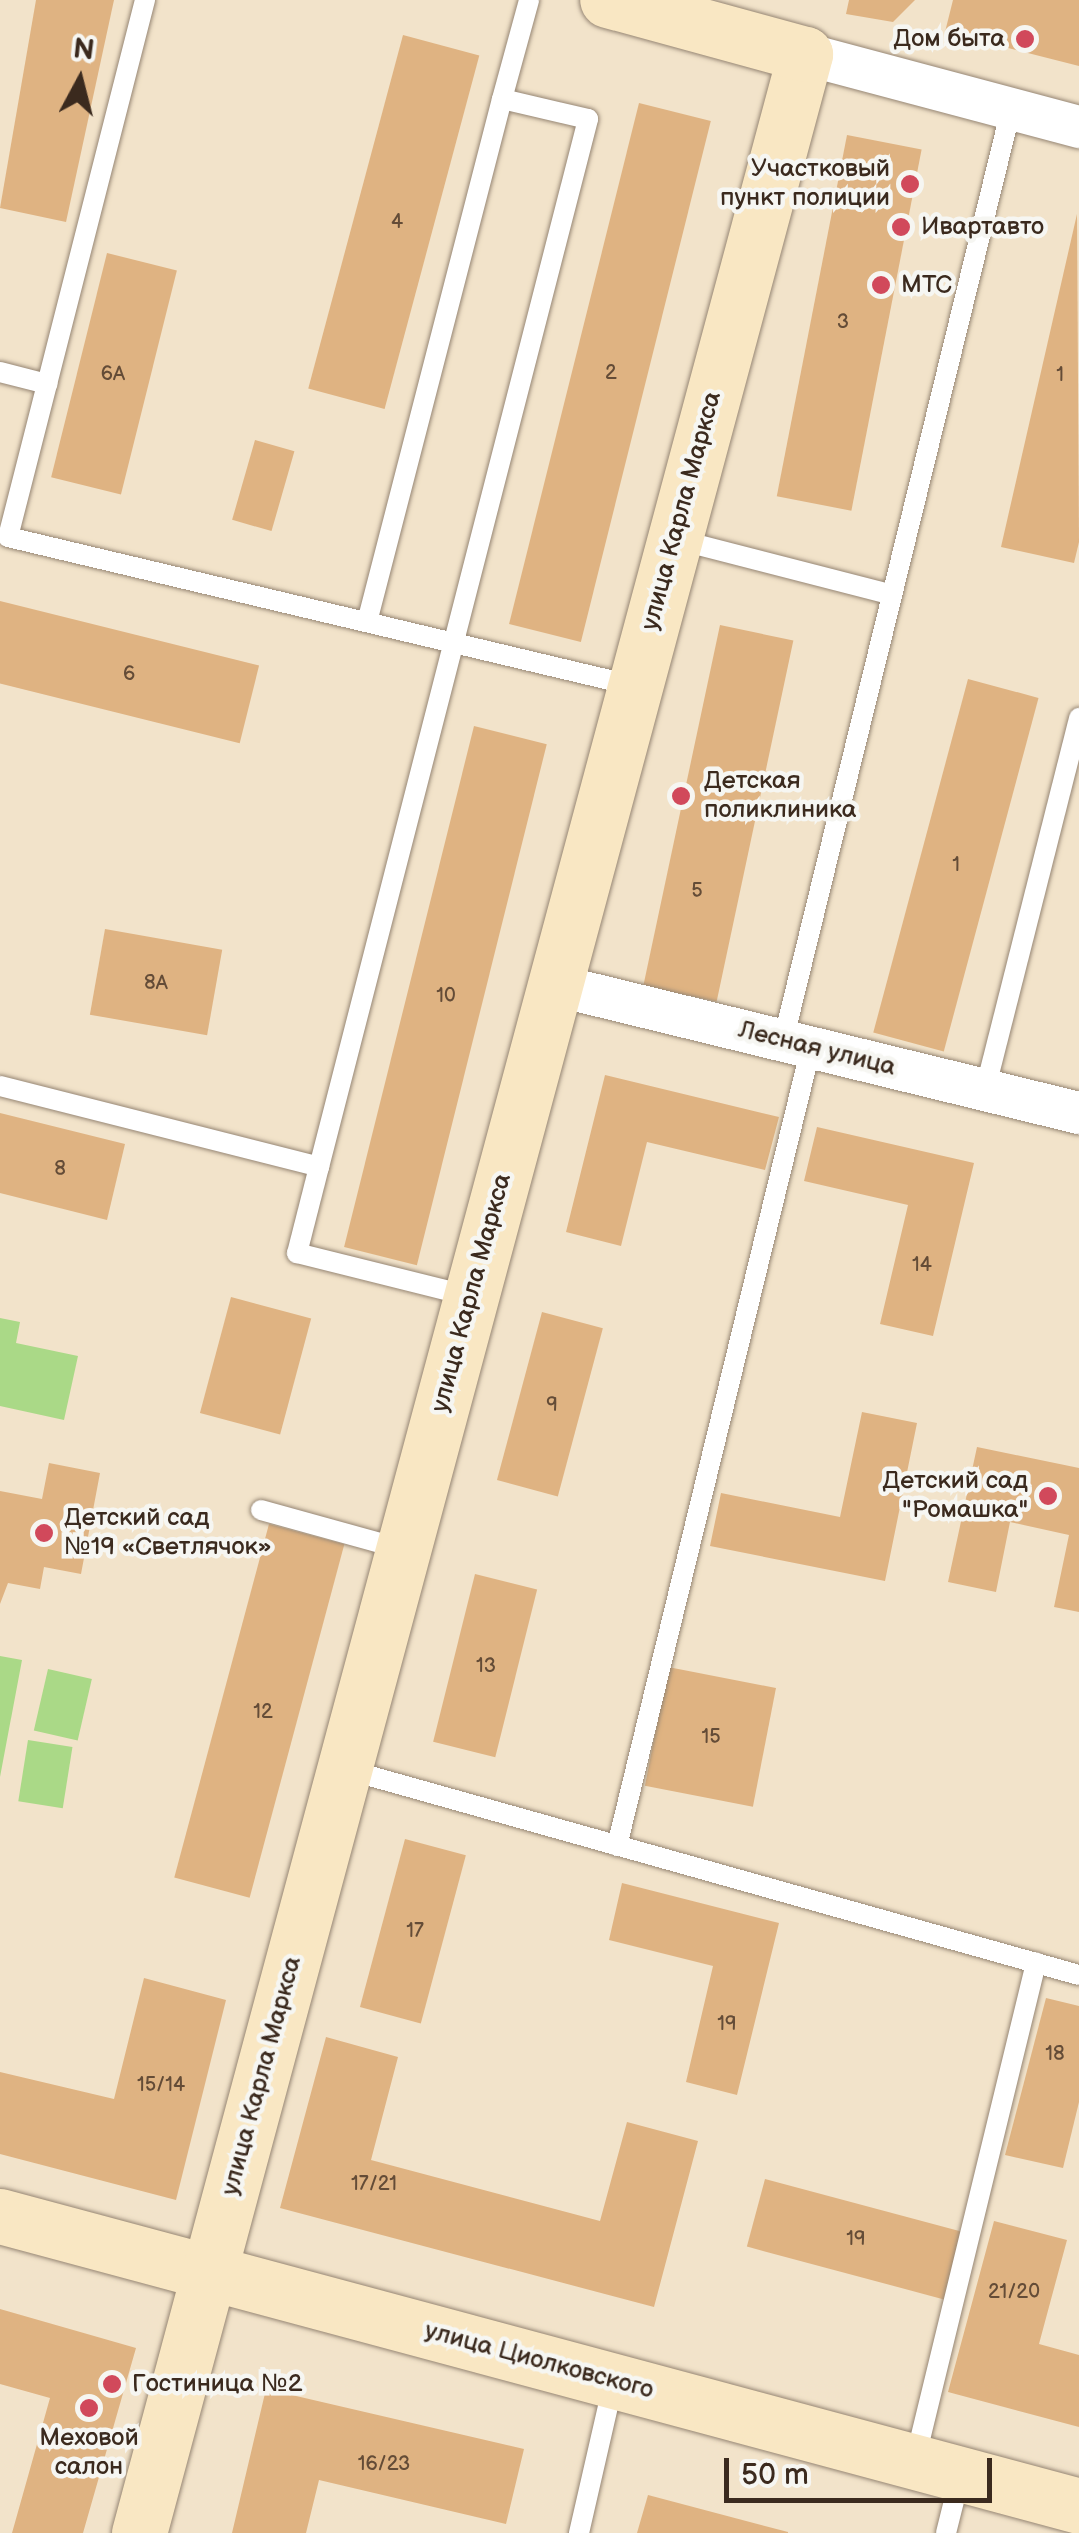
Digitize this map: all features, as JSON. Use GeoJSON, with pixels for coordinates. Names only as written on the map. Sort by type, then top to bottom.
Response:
{"type":"FeatureCollection","features":[{"type":"Feature","properties":{"kind":"street"},"geometry":{"type":"LineString","coordinates":[[607,0],[1079,127]]}},
{"type":"Feature","properties":{"kind":"street","name":"улица Карла Маркса"},"geometry":{"type":"LineString","coordinates":[[139,2533],[805,54]]}},
{"type":"Feature","properties":{"kind":"street","name":"Лесная улица"},"geometry":{"type":"LineString","coordinates":[[556,984],[1079,1113]]}},
{"type":"Feature","properties":{"kind":"street","name":"улица Циолковского"},"geometry":{"type":"LineString","coordinates":[[0,2216],[1079,2506]]}},
{"type":"Feature","properties":{"kind":"lane"},"geometry":{"type":"LineString","coordinates":[[145,0],[4,536],[636,686]]}},
{"type":"Feature","properties":{"kind":"lane"},"geometry":{"type":"LineString","coordinates":[[368,622],[529,0]]}},
{"type":"Feature","properties":{"kind":"lane"},"geometry":{"type":"LineString","coordinates":[[472,1297],[297,1253],[588,120],[502,99]]}},
{"type":"Feature","properties":{"kind":"lane"},"geometry":{"type":"LineString","coordinates":[[617,1846],[797,1044],[890,594],[1011,109]]}},
{"type":"Feature","properties":{"kind":"lane"},"geometry":{"type":"LineString","coordinates":[[0,372],[47,384]]}},
{"type":"Feature","properties":{"kind":"lane"},"geometry":{"type":"LineString","coordinates":[[675,539],[890,594]]}},
{"type":"Feature","properties":{"kind":"lane"},"geometry":{"type":"LineString","coordinates":[[985,1090],[1079,718]]}},
{"type":"Feature","properties":{"kind":"lane"},"geometry":{"type":"LineString","coordinates":[[0,1086],[319,1167]]}},
{"type":"Feature","properties":{"kind":"lane"},"geometry":{"type":"LineString","coordinates":[[261,1510],[404,1549]]}},
{"type":"Feature","properties":{"kind":"lane"},"geometry":{"type":"LineString","coordinates":[[345,1769],[1079,1976]]}},
{"type":"Feature","properties":{"kind":"lane"},"geometry":{"type":"LineString","coordinates":[[946,2533],[938,2468],[1036,1964]]}},
{"type":"Feature","properties":{"kind":"lane"},"geometry":{"type":"LineString","coordinates":[[579,2533],[614,2381]]}},
{"type":"Feature","properties":{"kind":"green space"},"geometry":{"type":"Polygon","coordinates":[[[0,1318],[20,1322],[16,1343],[78,1356],[64,1420],[0,1406],[0,1318]]]}},
{"type":"Feature","properties":{"kind":"green space"},"geometry":{"type":"Polygon","coordinates":[[[0,1656],[22,1660],[0,1777],[0,1656]]]}},
{"type":"Feature","properties":{"kind":"green space"},"geometry":{"type":"Polygon","coordinates":[[[48,1669],[92,1679],[78,1741],[34,1730],[48,1669]]]}},
{"type":"Feature","properties":{"kind":"green space"},"geometry":{"type":"Polygon","coordinates":[[[28,1740],[72,1747],[63,1808],[18,1801],[28,1740]]]}},
{"type":"Feature","properties":{"kind":"building"},"geometry":{"type":"Polygon","coordinates":[[[36,0],[114,0],[66,222],[0,208],[36,0]]]}},
{"type":"Feature","properties":{"kind":"building"},"geometry":{"type":"Polygon","coordinates":[[[849,0],[915,0],[893,22],[846,14],[849,0]]]}},
{"type":"Feature","properties":{"kind":"building","name":"Дом быта"},"geometry":{"type":"Polygon","coordinates":[[[953,0],[1079,0],[1079,66],[945,32],[953,0]]]}},
{"type":"Feature","properties":{"kind":"building"},"geometry":{"type":"Polygon","coordinates":[[[403,35],[479,55],[385,409],[308,389],[403,35]]]}},
{"type":"Feature","properties":{"kind":"building"},"geometry":{"type":"Polygon","coordinates":[[[639,103],[711,121],[581,642],[509,624],[639,103]]]}},
{"type":"Feature","properties":{"kind":"building"},"geometry":{"type":"Polygon","coordinates":[[[847,135],[922,150],[851,511],[777,496],[847,135]]]}},
{"type":"Feature","properties":{"kind":"building"},"geometry":{"type":"Polygon","coordinates":[[[1077,214],[1079,542],[1074,563],[1001,547],[1077,214]]]}},
{"type":"Feature","properties":{"kind":"building"},"geometry":{"type":"Polygon","coordinates":[[[107,253],[177,270],[121,495],[51,477],[107,253]]]}},
{"type":"Feature","properties":{"kind":"building"},"geometry":{"type":"Polygon","coordinates":[[[255,440],[294,451],[272,531],[232,520],[255,440]]]}},
{"type":"Feature","properties":{"kind":"building"},"geometry":{"type":"Polygon","coordinates":[[[0,601],[259,666],[240,743],[0,683],[0,601]]]}},
{"type":"Feature","properties":{"kind":"building"},"geometry":{"type":"Polygon","coordinates":[[[720,625],[793,641],[717,1002],[643,986],[720,625]]]}},
{"type":"Feature","properties":{"kind":"building"},"geometry":{"type":"Polygon","coordinates":[[[968,679],[1039,698],[944,1051],[873,1033],[968,679]]]}},
{"type":"Feature","properties":{"kind":"building"},"geometry":{"type":"Polygon","coordinates":[[[474,726],[547,744],[417,1265],[344,1247],[474,726]]]}},
{"type":"Feature","properties":{"kind":"building"},"geometry":{"type":"Polygon","coordinates":[[[105,929],[222,950],[207,1035],[90,1015],[105,929]]]}},
{"type":"Feature","properties":{"kind":"building"},"geometry":{"type":"Polygon","coordinates":[[[605,1075],[779,1117],[765,1170],[647,1142],[621,1246],[566,1232],[605,1075]]]}},
{"type":"Feature","properties":{"kind":"building"},"geometry":{"type":"Polygon","coordinates":[[[0,1113],[125,1144],[107,1220],[0,1193],[0,1113]]]}},
{"type":"Feature","properties":{"kind":"building"},"geometry":{"type":"Polygon","coordinates":[[[817,1127],[974,1163],[933,1336],[880,1324],[908,1205],[804,1181],[817,1127]]]}},
{"type":"Feature","properties":{"kind":"building"},"geometry":{"type":"Polygon","coordinates":[[[231,1297],[311,1318],[280,1434],[200,1413],[231,1297]]]}},
{"type":"Feature","properties":{"kind":"building"},"geometry":{"type":"Polygon","coordinates":[[[542,1312],[603,1328],[558,1496],[497,1480],[542,1312]]]}},
{"type":"Feature","properties":{"kind":"building"},"geometry":{"type":"Polygon","coordinates":[[[862,1412],[917,1423],[885,1581],[710,1546],[721,1493],[840,1517],[862,1412]]]}},
{"type":"Feature","properties":{"kind":"building"},"geometry":{"type":"Polygon","coordinates":[[[977,1447],[1079,1468],[1079,1612],[1054,1607],[1069,1535],[1010,1522],[996,1592],[948,1582],[977,1447]]]}},
{"type":"Feature","properties":{"kind":"building","name":"Детский сад №19 «Светлячок»"},"geometry":{"type":"Polygon","coordinates":[[[49,1463],[100,1473],[81,1574],[44,1567],[40,1589],[8,1583],[0,1604],[0,1491],[42,1499],[49,1463]]]}},
{"type":"Feature","properties":{"kind":"building"},"geometry":{"type":"Polygon","coordinates":[[[269,1524],[344,1544],[250,1898],[174,1878],[269,1524]]]}},
{"type":"Feature","properties":{"kind":"building"},"geometry":{"type":"Polygon","coordinates":[[[475,1574],[537,1589],[495,1757],[433,1742],[475,1574]]]}},
{"type":"Feature","properties":{"kind":"building"},"geometry":{"type":"Polygon","coordinates":[[[668,1667],[776,1688],[753,1807],[645,1786],[668,1667]]]}},
{"type":"Feature","properties":{"kind":"building"},"geometry":{"type":"Polygon","coordinates":[[[405,1839],[466,1855],[421,2023],[360,2007],[405,1839]]]}},
{"type":"Feature","properties":{"kind":"building"},"geometry":{"type":"Polygon","coordinates":[[[622,1883],[779,1923],[737,2095],[686,2082],[713,1966],[609,1940],[622,1883]]]}},
{"type":"Feature","properties":{"kind":"building"},"geometry":{"type":"Polygon","coordinates":[[[144,1978],[226,2000],[176,2200],[0,2154],[0,2072],[114,2099],[144,1978]]]}},
{"type":"Feature","properties":{"kind":"building"},"geometry":{"type":"Polygon","coordinates":[[[1046,1998],[1079,2006],[1079,2102],[1063,2168],[1005,2155],[1046,1998]]]}},
{"type":"Feature","properties":{"kind":"building"},"geometry":{"type":"Polygon","coordinates":[[[326,2037],[398,2057],[371,2160],[600,2221],[627,2122],[698,2141],[654,2307],[280,2208],[326,2037]]]}},
{"type":"Feature","properties":{"kind":"building"},"geometry":{"type":"Polygon","coordinates":[[[765,2179],[963,2232],[945,2300],[747,2247],[765,2179]]]}},
{"type":"Feature","properties":{"kind":"building"},"geometry":{"type":"Polygon","coordinates":[[[994,2221],[1067,2240],[1039,2344],[1079,2355],[1079,2427],[948,2392],[994,2221]]]}},
{"type":"Feature","properties":{"kind":"building"},"geometry":{"type":"Polygon","coordinates":[[[0,2309],[136,2348],[83,2533],[12,2533],[50,2398],[0,2384],[0,2309]]]}},
{"type":"Feature","properties":{"kind":"building"},"geometry":{"type":"Polygon","coordinates":[[[266,2389],[524,2449],[506,2524],[319,2480],[306,2533],[232,2533],[266,2389]]]}},
{"type":"Feature","properties":{"kind":"building"},"geometry":{"type":"Polygon","coordinates":[[[648,2495],[788,2532],[788,2533],[637,2533],[648,2495]]]}},
{"type":"Feature","properties":{"kind":"place","name":"Дом быта"},"geometry":{"type":"Point","coordinates":[1025,39]}},
{"type":"Feature","properties":{"kind":"place","name":"Участковый пункт полиции"},"geometry":{"type":"Point","coordinates":[910,184]}},
{"type":"Feature","properties":{"kind":"place","name":"Ивартавто"},"geometry":{"type":"Point","coordinates":[901,227]}},
{"type":"Feature","properties":{"kind":"place","name":"МТС"},"geometry":{"type":"Point","coordinates":[881,285]}},
{"type":"Feature","properties":{"kind":"place","name":"Детская поликлиника"},"geometry":{"type":"Point","coordinates":[681,796]}},
{"type":"Feature","properties":{"kind":"place","name":"Детский сад \"Ромашка\""},"geometry":{"type":"Point","coordinates":[1048,1496]}},
{"type":"Feature","properties":{"kind":"place","name":"Детский сад №19 «Светлячок»"},"geometry":{"type":"Point","coordinates":[44,1533]}},
{"type":"Feature","properties":{"kind":"place","name":"Гостиница №2"},"geometry":{"type":"Point","coordinates":[112,2384]}},
{"type":"Feature","properties":{"kind":"place","name":"Меховой салон"},"geometry":{"type":"Point","coordinates":[89,2408]}}]}
